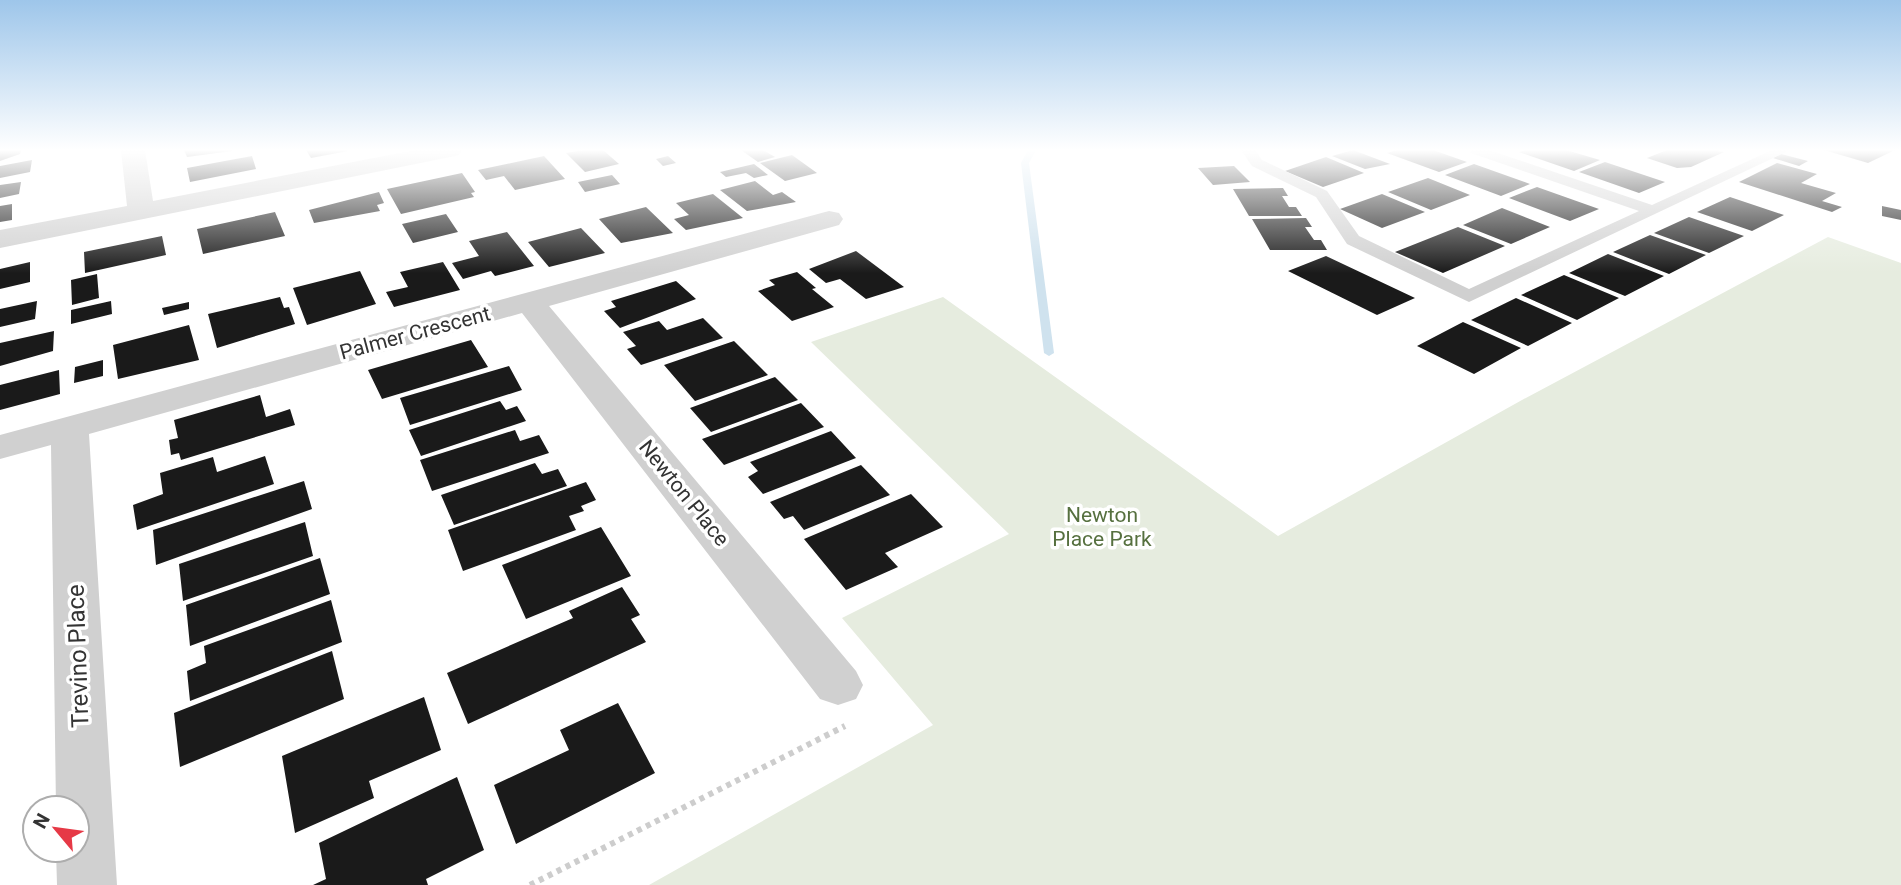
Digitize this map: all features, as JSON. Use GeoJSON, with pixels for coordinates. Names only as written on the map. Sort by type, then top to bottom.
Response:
{"type":"FeatureCollection","features":[{"type":"Feature","properties":{"kind":"street"},"geometry":{"type":"LineString","coordinates":[[138,191],[141,212]]}},
{"type":"Feature","properties":{"kind":"street"},"geometry":{"type":"LineString","coordinates":[[0,239],[244,191]]}},
{"type":"Feature","properties":{"kind":"street","name":"Palmer Crescent"},"geometry":{"type":"LineString","coordinates":[[0,447],[829,219]]}},
{"type":"Feature","properties":{"kind":"street","name":"Newton Place"},"geometry":{"type":"LineString","coordinates":[[529,302],[838,685]]}},
{"type":"Feature","properties":{"kind":"street","name":"Trevino Place"},"geometry":{"type":"LineString","coordinates":[[70,428],[86,885]]}},
{"type":"Feature","properties":{"kind":"lane"},"geometry":{"type":"LineString","coordinates":[[1316,191],[1322,194],[1353,240],[1469,296],[1695,191]]}},
{"type":"Feature","properties":{"kind":"lane"},"geometry":{"type":"LineString","coordinates":[[1596,191],[1653,211]]}},
{"type":"Feature","properties":{"kind":"path"},"geometry":{"type":"LineString","coordinates":[[530,885],[858,720],[838,685]]}},
{"type":"Feature","properties":{"kind":"green space","name":"Newton Place Park"},"geometry":{"type":"Polygon","coordinates":[[[1828,237],[1901,263],[1901,885],[649,885],[933,725],[842,618],[1009,534],[811,342],[943,297],[1278,536],[1522,400],[1828,237]]]}},
{"type":"Feature","properties":{"kind":"building"},"geometry":{"type":"Polygon","coordinates":[[[0,191],[19,191],[19,194],[0,198],[0,191]]]}},
{"type":"Feature","properties":{"kind":"building"},"geometry":{"type":"Polygon","coordinates":[[[388,191],[475,192],[471,193],[474,197],[401,214],[388,191]]]}},
{"type":"Feature","properties":{"kind":"building"},"geometry":{"type":"Polygon","coordinates":[[[722,191],[768,191],[773,195],[782,192],[796,202],[747,211],[722,191]]]}},
{"type":"Feature","properties":{"kind":"building"},"geometry":{"type":"Polygon","coordinates":[[[1234,191],[1285,191],[1288,196],[1282,196],[1289,207],[1296,207],[1302,216],[1249,216],[1234,191]]]}},
{"type":"Feature","properties":{"kind":"building"},"geometry":{"type":"Polygon","coordinates":[[[1461,191],[1470,195],[1431,210],[1388,192],[1461,191]]]}},
{"type":"Feature","properties":{"kind":"building"},"geometry":{"type":"Polygon","coordinates":[[[1488,191],[1512,191],[1501,196],[1488,191]]]}},
{"type":"Feature","properties":{"kind":"building"},"geometry":{"type":"Polygon","coordinates":[[[1526,191],[1549,191],[1599,209],[1570,221],[1509,198],[1526,191]]]}},
{"type":"Feature","properties":{"kind":"building"},"geometry":{"type":"Polygon","coordinates":[[[1768,191],[1836,193],[1822,201],[1842,207],[1832,212],[1768,191]]]}},
{"type":"Feature","properties":{"kind":"building"},"geometry":{"type":"Polygon","coordinates":[[[379,192],[384,203],[377,205],[380,211],[314,223],[309,210],[379,192]]]}},
{"type":"Feature","properties":{"kind":"building"},"geometry":{"type":"Polygon","coordinates":[[[713,194],[743,218],[686,230],[674,219],[689,215],[676,203],[713,194]]]}},
{"type":"Feature","properties":{"kind":"building"},"geometry":{"type":"Polygon","coordinates":[[[1382,194],[1425,212],[1382,228],[1340,209],[1382,194]]]}},
{"type":"Feature","properties":{"kind":"building"},"geometry":{"type":"Polygon","coordinates":[[[1730,197],[1784,215],[1752,231],[1697,212],[1730,197]]]}},
{"type":"Feature","properties":{"kind":"building"},"geometry":{"type":"Polygon","coordinates":[[[12,204],[12,220],[0,222],[0,206],[12,204]]]}},
{"type":"Feature","properties":{"kind":"building"},"geometry":{"type":"Polygon","coordinates":[[[1882,206],[1901,210],[1901,220],[1882,216],[1882,206]]]}},
{"type":"Feature","properties":{"kind":"building"},"geometry":{"type":"Polygon","coordinates":[[[646,207],[673,233],[621,243],[599,219],[646,207]]]}},
{"type":"Feature","properties":{"kind":"building"},"geometry":{"type":"Polygon","coordinates":[[[1502,208],[1550,227],[1511,244],[1463,225],[1502,208]]]}},
{"type":"Feature","properties":{"kind":"building"},"geometry":{"type":"Polygon","coordinates":[[[275,212],[285,236],[203,254],[197,229],[275,212]]]}},
{"type":"Feature","properties":{"kind":"building"},"geometry":{"type":"Polygon","coordinates":[[[446,214],[458,232],[413,243],[402,224],[446,214]]]}},
{"type":"Feature","properties":{"kind":"building"},"geometry":{"type":"Polygon","coordinates":[[[1689,217],[1744,236],[1709,253],[1654,233],[1689,217]]]}},
{"type":"Feature","properties":{"kind":"building"},"geometry":{"type":"Polygon","coordinates":[[[1306,218],[1312,227],[1305,227],[1314,240],[1321,240],[1327,250],[1270,250],[1252,219],[1306,218]]]}},
{"type":"Feature","properties":{"kind":"building"},"geometry":{"type":"Polygon","coordinates":[[[1458,227],[1505,246],[1443,273],[1395,252],[1458,227]]]}},
{"type":"Feature","properties":{"kind":"building"},"geometry":{"type":"Polygon","coordinates":[[[581,228],[605,253],[549,267],[528,242],[581,228]]]}},
{"type":"Feature","properties":{"kind":"building"},"geometry":{"type":"Polygon","coordinates":[[[507,232],[534,266],[495,276],[491,271],[463,279],[452,263],[479,256],[469,241],[507,232]]]}},
{"type":"Feature","properties":{"kind":"building"},"geometry":{"type":"Polygon","coordinates":[[[1650,235],[1706,255],[1669,274],[1613,252],[1650,235]]]}},
{"type":"Feature","properties":{"kind":"building"},"geometry":{"type":"Polygon","coordinates":[[[162,236],[166,255],[85,273],[84,252],[162,236]]]}},
{"type":"Feature","properties":{"kind":"building"},"geometry":{"type":"Polygon","coordinates":[[[856,251],[904,287],[866,299],[840,279],[826,283],[809,269],[856,251]]]}},
{"type":"Feature","properties":{"kind":"building"},"geometry":{"type":"Polygon","coordinates":[[[1608,254],[1664,276],[1625,296],[1569,273],[1608,254]]]}},
{"type":"Feature","properties":{"kind":"building"},"geometry":{"type":"Polygon","coordinates":[[[1326,256],[1415,298],[1377,315],[1288,271],[1326,256]]]}},
{"type":"Feature","properties":{"kind":"building"},"geometry":{"type":"Polygon","coordinates":[[[30,262],[30,282],[0,289],[0,269],[30,262]]]}},
{"type":"Feature","properties":{"kind":"building"},"geometry":{"type":"Polygon","coordinates":[[[443,262],[460,290],[394,307],[386,292],[408,287],[400,272],[443,262]]]}},
{"type":"Feature","properties":{"kind":"building"},"geometry":{"type":"Polygon","coordinates":[[[360,271],[376,304],[307,325],[293,288],[360,271]]]}},
{"type":"Feature","properties":{"kind":"building"},"geometry":{"type":"Polygon","coordinates":[[[797,272],[834,307],[792,321],[758,291],[775,285],[769,280],[797,272]]]}},
{"type":"Feature","properties":{"kind":"building"},"geometry":{"type":"Polygon","coordinates":[[[97,274],[99,298],[72,305],[71,280],[97,274]]]}},
{"type":"Feature","properties":{"kind":"building"},"geometry":{"type":"Polygon","coordinates":[[[1564,275],[1619,298],[1577,320],[1521,295],[1564,275]]]}},
{"type":"Feature","properties":{"kind":"building"},"geometry":{"type":"Polygon","coordinates":[[[676,281],[696,299],[620,328],[604,311],[616,307],[611,301],[676,281]]]}},
{"type":"Feature","properties":{"kind":"building"},"geometry":{"type":"Polygon","coordinates":[[[280,297],[284,308],[289,307],[295,324],[217,348],[208,314],[280,297]]]}},
{"type":"Feature","properties":{"kind":"building"},"geometry":{"type":"Polygon","coordinates":[[[1516,298],[1572,323],[1528,346],[1471,320],[1516,298]]]}},
{"type":"Feature","properties":{"kind":"building"},"geometry":{"type":"Polygon","coordinates":[[[37,301],[35,319],[0,327],[0,309],[37,301]]]}},
{"type":"Feature","properties":{"kind":"building"},"geometry":{"type":"Polygon","coordinates":[[[111,301],[112,314],[71,324],[71,310],[111,301]]]}},
{"type":"Feature","properties":{"kind":"building"},"geometry":{"type":"Polygon","coordinates":[[[189,302],[189,309],[164,315],[162,308],[189,302]]]}},
{"type":"Feature","properties":{"kind":"building"},"geometry":{"type":"Polygon","coordinates":[[[703,318],[723,338],[641,365],[627,349],[636,346],[623,332],[659,321],[667,330],[703,318]]]}},
{"type":"Feature","properties":{"kind":"building"},"geometry":{"type":"Polygon","coordinates":[[[1463,322],[1521,348],[1474,374],[1417,346],[1463,322]]]}},
{"type":"Feature","properties":{"kind":"building"},"geometry":{"type":"Polygon","coordinates":[[[189,325],[199,360],[118,379],[113,345],[189,325]]]}},
{"type":"Feature","properties":{"kind":"building"},"geometry":{"type":"Polygon","coordinates":[[[54,331],[53,351],[0,366],[0,343],[54,331]]]}},
{"type":"Feature","properties":{"kind":"building"},"geometry":{"type":"Polygon","coordinates":[[[471,340],[488,367],[382,399],[368,370],[471,340]]]}},
{"type":"Feature","properties":{"kind":"building"},"geometry":{"type":"Polygon","coordinates":[[[734,341],[768,375],[695,401],[664,365],[734,341]]]}},
{"type":"Feature","properties":{"kind":"building"},"geometry":{"type":"Polygon","coordinates":[[[103,360],[103,376],[74,383],[75,367],[103,360]]]}},
{"type":"Feature","properties":{"kind":"building"},"geometry":{"type":"Polygon","coordinates":[[[509,366],[522,390],[410,425],[400,398],[509,366]]]}},
{"type":"Feature","properties":{"kind":"building"},"geometry":{"type":"Polygon","coordinates":[[[59,370],[60,394],[0,410],[0,385],[59,370]]]}},
{"type":"Feature","properties":{"kind":"building"},"geometry":{"type":"Polygon","coordinates":[[[775,377],[798,400],[711,432],[690,408],[775,377]]]}},
{"type":"Feature","properties":{"kind":"building"},"geometry":{"type":"Polygon","coordinates":[[[260,395],[266,417],[290,409],[295,425],[181,460],[179,453],[171,455],[169,440],[178,438],[174,420],[260,395]]]}},
{"type":"Feature","properties":{"kind":"building"},"geometry":{"type":"Polygon","coordinates":[[[500,401],[506,410],[517,406],[526,421],[421,456],[409,430],[500,401]]]}},
{"type":"Feature","properties":{"kind":"building"},"geometry":{"type":"Polygon","coordinates":[[[801,403],[824,427],[724,465],[702,439],[801,403]]]}},
{"type":"Feature","properties":{"kind":"building"},"geometry":{"type":"Polygon","coordinates":[[[515,430],[520,441],[539,435],[549,453],[432,491],[420,460],[515,430]]]}},
{"type":"Feature","properties":{"kind":"building"},"geometry":{"type":"Polygon","coordinates":[[[831,431],[856,458],[763,494],[748,477],[758,471],[750,462],[831,431]]]}},
{"type":"Feature","properties":{"kind":"building"},"geometry":{"type":"Polygon","coordinates":[[[265,456],[274,484],[137,530],[133,505],[163,494],[160,473],[213,457],[217,472],[265,456]]]}},
{"type":"Feature","properties":{"kind":"building"},"geometry":{"type":"Polygon","coordinates":[[[535,463],[542,474],[558,469],[567,486],[454,525],[441,495],[535,463]]]}},
{"type":"Feature","properties":{"kind":"building"},"geometry":{"type":"Polygon","coordinates":[[[861,465],[890,495],[804,530],[793,516],[784,519],[770,502],[861,465]]]}},
{"type":"Feature","properties":{"kind":"building"},"geometry":{"type":"Polygon","coordinates":[[[304,481],[312,509],[156,565],[153,530],[304,481]]]}},
{"type":"Feature","properties":{"kind":"building"},"geometry":{"type":"Polygon","coordinates":[[[586,482],[596,500],[581,506],[584,511],[569,516],[576,530],[463,571],[448,530],[586,482]]]}},
{"type":"Feature","properties":{"kind":"building"},"geometry":{"type":"Polygon","coordinates":[[[911,494],[943,527],[885,553],[898,567],[846,590],[804,539],[911,494]]]}},
{"type":"Feature","properties":{"kind":"building"},"geometry":{"type":"Polygon","coordinates":[[[305,522],[313,556],[183,601],[179,564],[305,522]]]}},
{"type":"Feature","properties":{"kind":"building"},"geometry":{"type":"Polygon","coordinates":[[[601,527],[631,576],[526,619],[502,565],[601,527]]]}},
{"type":"Feature","properties":{"kind":"building"},"geometry":{"type":"Polygon","coordinates":[[[320,558],[330,594],[190,646],[186,605],[320,558]]]}},
{"type":"Feature","properties":{"kind":"building"},"geometry":{"type":"Polygon","coordinates":[[[622,587],[640,615],[631,619],[646,642],[468,724],[447,673],[573,618],[569,611],[622,587]]]}},
{"type":"Feature","properties":{"kind":"building"},"geometry":{"type":"Polygon","coordinates":[[[331,600],[342,642],[190,701],[187,671],[206,663],[204,646],[331,600]]]}},
{"type":"Feature","properties":{"kind":"building"},"geometry":{"type":"Polygon","coordinates":[[[332,651],[344,699],[180,767],[174,713],[332,651]]]}},
{"type":"Feature","properties":{"kind":"building"},"geometry":{"type":"Polygon","coordinates":[[[424,697],[441,750],[369,781],[374,798],[295,833],[282,756],[424,697]]]}},
{"type":"Feature","properties":{"kind":"building"},"geometry":{"type":"Polygon","coordinates":[[[618,703],[655,773],[516,844],[494,785],[569,750],[560,730],[618,703]]]}},
{"type":"Feature","properties":{"kind":"building"},"geometry":{"type":"Polygon","coordinates":[[[457,777],[484,850],[426,879],[428,885],[313,885],[326,879],[319,843],[457,777]]]}},
{"type":"Feature","properties":{"kind":"waterway"},"geometry":{"type":"LineString","coordinates":[[1029,191],[1049,353]]}}]}
